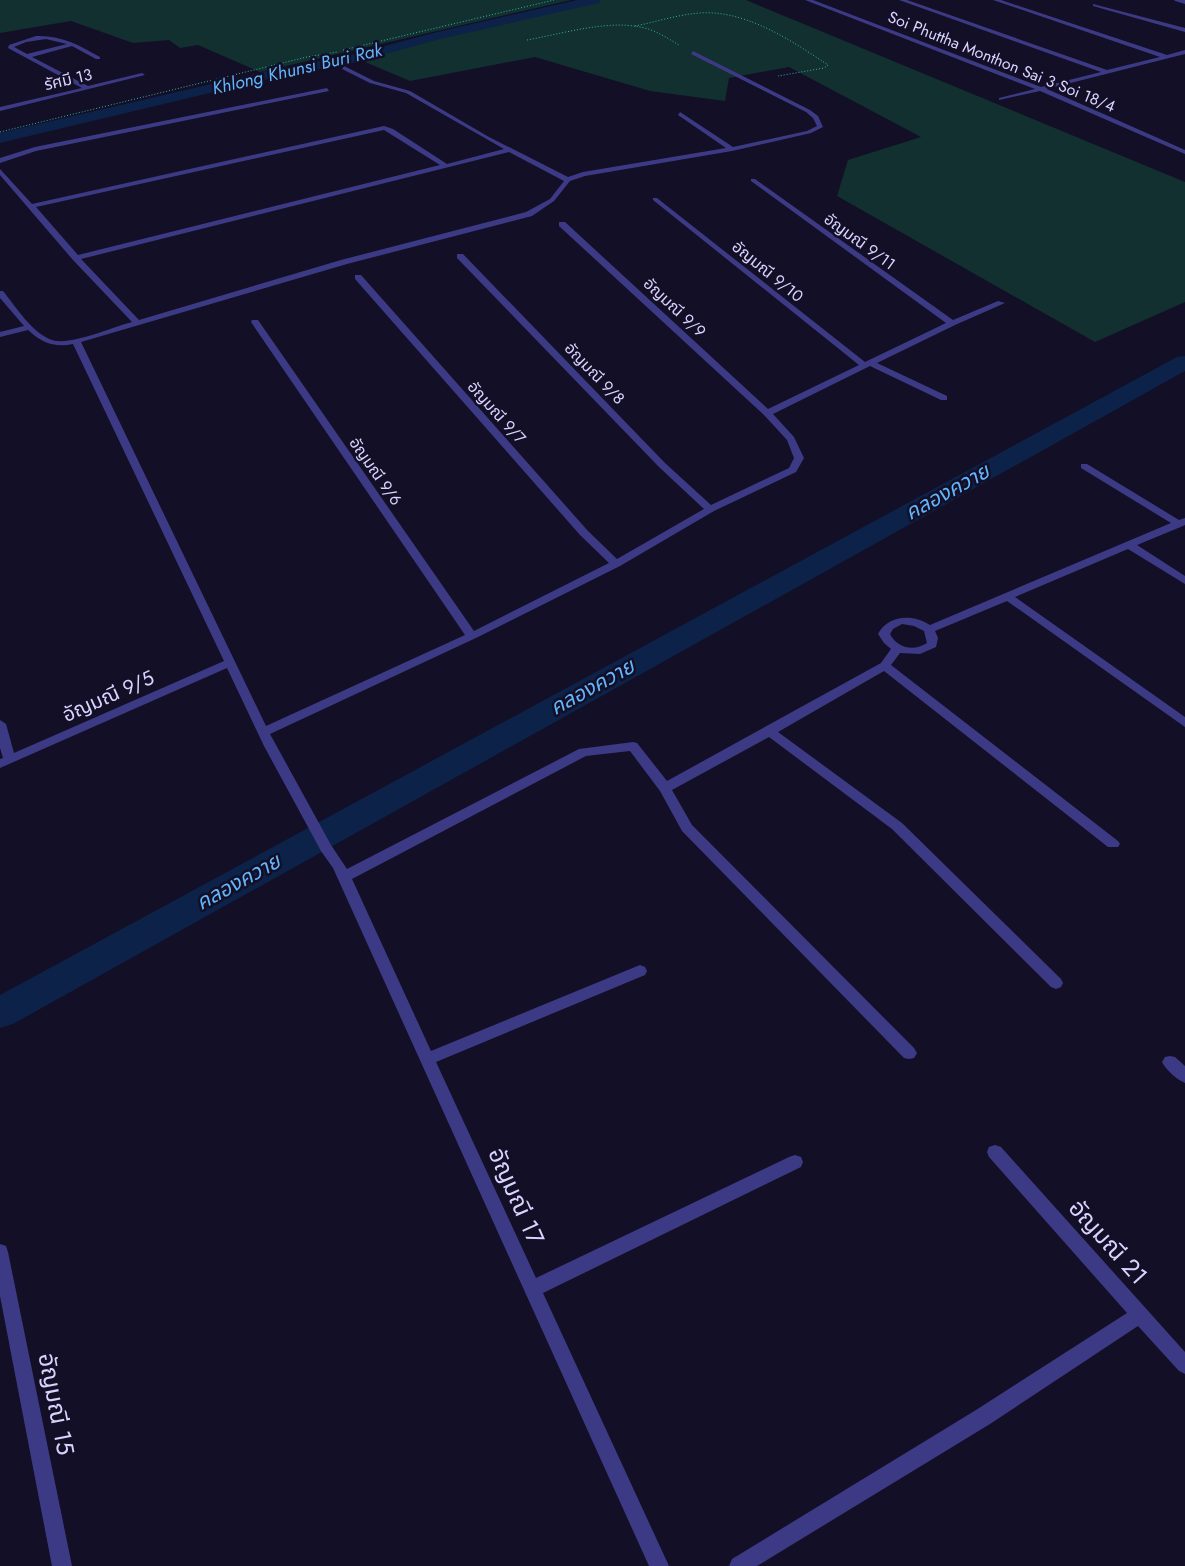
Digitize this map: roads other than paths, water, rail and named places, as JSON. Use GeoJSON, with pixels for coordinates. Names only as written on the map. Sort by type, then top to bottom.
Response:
{"type":"FeatureCollection","features":[{"type":"Feature","properties":{"kind":"street","name":"Soi Phuttha Monthon Sai 3 Soi 18/4"},"geometry":{"type":"LineString","coordinates":[[808,0],[1039,88],[1185,152]]}},
{"type":"Feature","properties":{"kind":"street"},"geometry":{"type":"LineString","coordinates":[[902,0],[1107,72]]}},
{"type":"Feature","properties":{"kind":"street"},"geometry":{"type":"LineString","coordinates":[[996,0],[1167,57]]}},
{"type":"Feature","properties":{"kind":"street"},"geometry":{"type":"LineString","coordinates":[[1177,0],[1185,2]]}},
{"type":"Feature","properties":{"kind":"street"},"geometry":{"type":"LineString","coordinates":[[1095,5],[1185,30]]}},
{"type":"Feature","properties":{"kind":"street"},"geometry":{"type":"LineString","coordinates":[[87,88],[11,46],[43,36],[49,36],[74,44],[98,58]]}},
{"type":"Feature","properties":{"kind":"street"},"geometry":{"type":"LineString","coordinates":[[27,56],[74,44]]}},
{"type":"Feature","properties":{"kind":"street"},"geometry":{"type":"LineString","coordinates":[[0,293],[30,327],[49,342],[62,344],[344,262],[529,214],[552,200],[568,180],[582,174],[732,149],[809,132],[820,126],[816,117],[808,111],[693,52]]}},
{"type":"Feature","properties":{"kind":"street"},"geometry":{"type":"LineString","coordinates":[[1001,99],[1185,52]]}},
{"type":"Feature","properties":{"kind":"street"},"geometry":{"type":"LineString","coordinates":[[344,68],[372,82],[408,92],[510,150],[568,180]]}},
{"type":"Feature","properties":{"kind":"street","name":"รัศมี 13"},"geometry":{"type":"LineString","coordinates":[[0,109],[142,75]]}},
{"type":"Feature","properties":{"kind":"street"},"geometry":{"type":"LineString","coordinates":[[0,161],[10,156],[35,150],[327,90]]}},
{"type":"Feature","properties":{"kind":"street"},"geometry":{"type":"LineString","coordinates":[[680,114],[732,149]]}},
{"type":"Feature","properties":{"kind":"street"},"geometry":{"type":"LineString","coordinates":[[32,206],[384,128],[391,130],[446,166]]}},
{"type":"Feature","properties":{"kind":"street"},"geometry":{"type":"LineString","coordinates":[[76,258],[510,150]]}},
{"type":"Feature","properties":{"kind":"street"},"geometry":{"type":"LineString","coordinates":[[0,171],[76,258],[137,323]]}},
{"type":"Feature","properties":{"kind":"street","name":"อัญมณี 9/11"},"geometry":{"type":"LineString","coordinates":[[753,180],[952,324]]}},
{"type":"Feature","properties":{"kind":"street","name":"อัญมณี 9/10"},"geometry":{"type":"LineString","coordinates":[[655,199],[867,364],[944,398]]}},
{"type":"Feature","properties":{"kind":"street","name":"อัญมณี 9/9"},"geometry":{"type":"LineString","coordinates":[[562,224],[767,412],[791,440],[799,458],[793,470],[710,509]]}},
{"type":"Feature","properties":{"kind":"street","name":"อัญมณี 9/8"},"geometry":{"type":"LineString","coordinates":[[460,256],[662,465],[710,509]]}},
{"type":"Feature","properties":{"kind":"street","name":"อัญมณี 9/7"},"geometry":{"type":"LineString","coordinates":[[358,277],[584,533],[616,564]]}},
{"type":"Feature","properties":{"kind":"street"},"geometry":{"type":"LineString","coordinates":[[767,412],[952,324],[1001,303]]}},
{"type":"Feature","properties":{"kind":"street","name":"อัญมณี 9/6"},"geometry":{"type":"LineString","coordinates":[[255,322],[472,636]]}},
{"type":"Feature","properties":{"kind":"street"},"geometry":{"type":"LineString","coordinates":[[0,335],[30,327]]}},
{"type":"Feature","properties":{"kind":"street","name":"อัญมณี 17"},"geometry":{"type":"LineString","coordinates":[[76,341],[270,746],[344,877],[659,1566]]}},
{"type":"Feature","properties":{"kind":"street"},"geometry":{"type":"LineString","coordinates":[[1084,466],[1182,522]]}},
{"type":"Feature","properties":{"kind":"street"},"geometry":{"type":"LineString","coordinates":[[264,732],[472,636],[616,564],[710,509]]}},
{"type":"Feature","properties":{"kind":"street"},"geometry":{"type":"LineString","coordinates":[[929,630],[1182,522]]}},
{"type":"Feature","properties":{"kind":"street"},"geometry":{"type":"LineString","coordinates":[[1129,545],[1185,581]]}},
{"type":"Feature","properties":{"kind":"street"},"geometry":{"type":"LineString","coordinates":[[1008,597],[1185,724]]}},
{"type":"Feature","properties":{"kind":"street"},"geometry":{"type":"LineString","coordinates":[[902,621],[917,623],[929,630],[933,639],[928,648],[914,651],[897,648],[886,639],[884,634],[889,625],[902,621]]}},
{"type":"Feature","properties":{"kind":"street"},"geometry":{"type":"LineString","coordinates":[[665,788],[770,732],[885,666],[897,648]]}},
{"type":"Feature","properties":{"kind":"street","name":"อัญมณี 9/5"},"geometry":{"type":"LineString","coordinates":[[5,761],[231,662]]}},
{"type":"Feature","properties":{"kind":"street"},"geometry":{"type":"LineString","coordinates":[[885,666],[1113,844]]}},
{"type":"Feature","properties":{"kind":"street"},"geometry":{"type":"LineString","coordinates":[[0,724],[5,761]]}},
{"type":"Feature","properties":{"kind":"street"},"geometry":{"type":"LineString","coordinates":[[770,732],[897,826],[1056,983]]}},
{"type":"Feature","properties":{"kind":"street"},"geometry":{"type":"LineString","coordinates":[[344,877],[583,752],[633,746],[665,788],[687,828],[909,1053]]}},
{"type":"Feature","properties":{"kind":"street"},"geometry":{"type":"LineString","coordinates":[[427,1059],[640,971]]}},
{"type":"Feature","properties":{"kind":"street"},"geometry":{"type":"LineString","coordinates":[[1170,1062],[1185,1076]]}},
{"type":"Feature","properties":{"kind":"street","name":"อัญมณี 21"},"geometry":{"type":"LineString","coordinates":[[995,1152],[1185,1365]]}},
{"type":"Feature","properties":{"kind":"street"},"geometry":{"type":"LineString","coordinates":[[532,1289],[795,1162]]}},
{"type":"Feature","properties":{"kind":"street","name":"อัญมณี 15"},"geometry":{"type":"LineString","coordinates":[[0,1252],[62,1566]]}},
{"type":"Feature","properties":{"kind":"street"},"geometry":{"type":"LineString","coordinates":[[739,1566],[983,1417],[1141,1314]]}},
{"type":"Feature","properties":{"kind":"waterway","name":"Khlong Khunsi Buri Rak"},"geometry":{"type":"LineString","coordinates":[[0,138],[289,70],[345,61],[437,36],[594,0]]}},
{"type":"Feature","properties":{"kind":"waterway","name":"คลองควาย"},"geometry":{"type":"LineString","coordinates":[[0,1013],[1185,362]]}}]}
